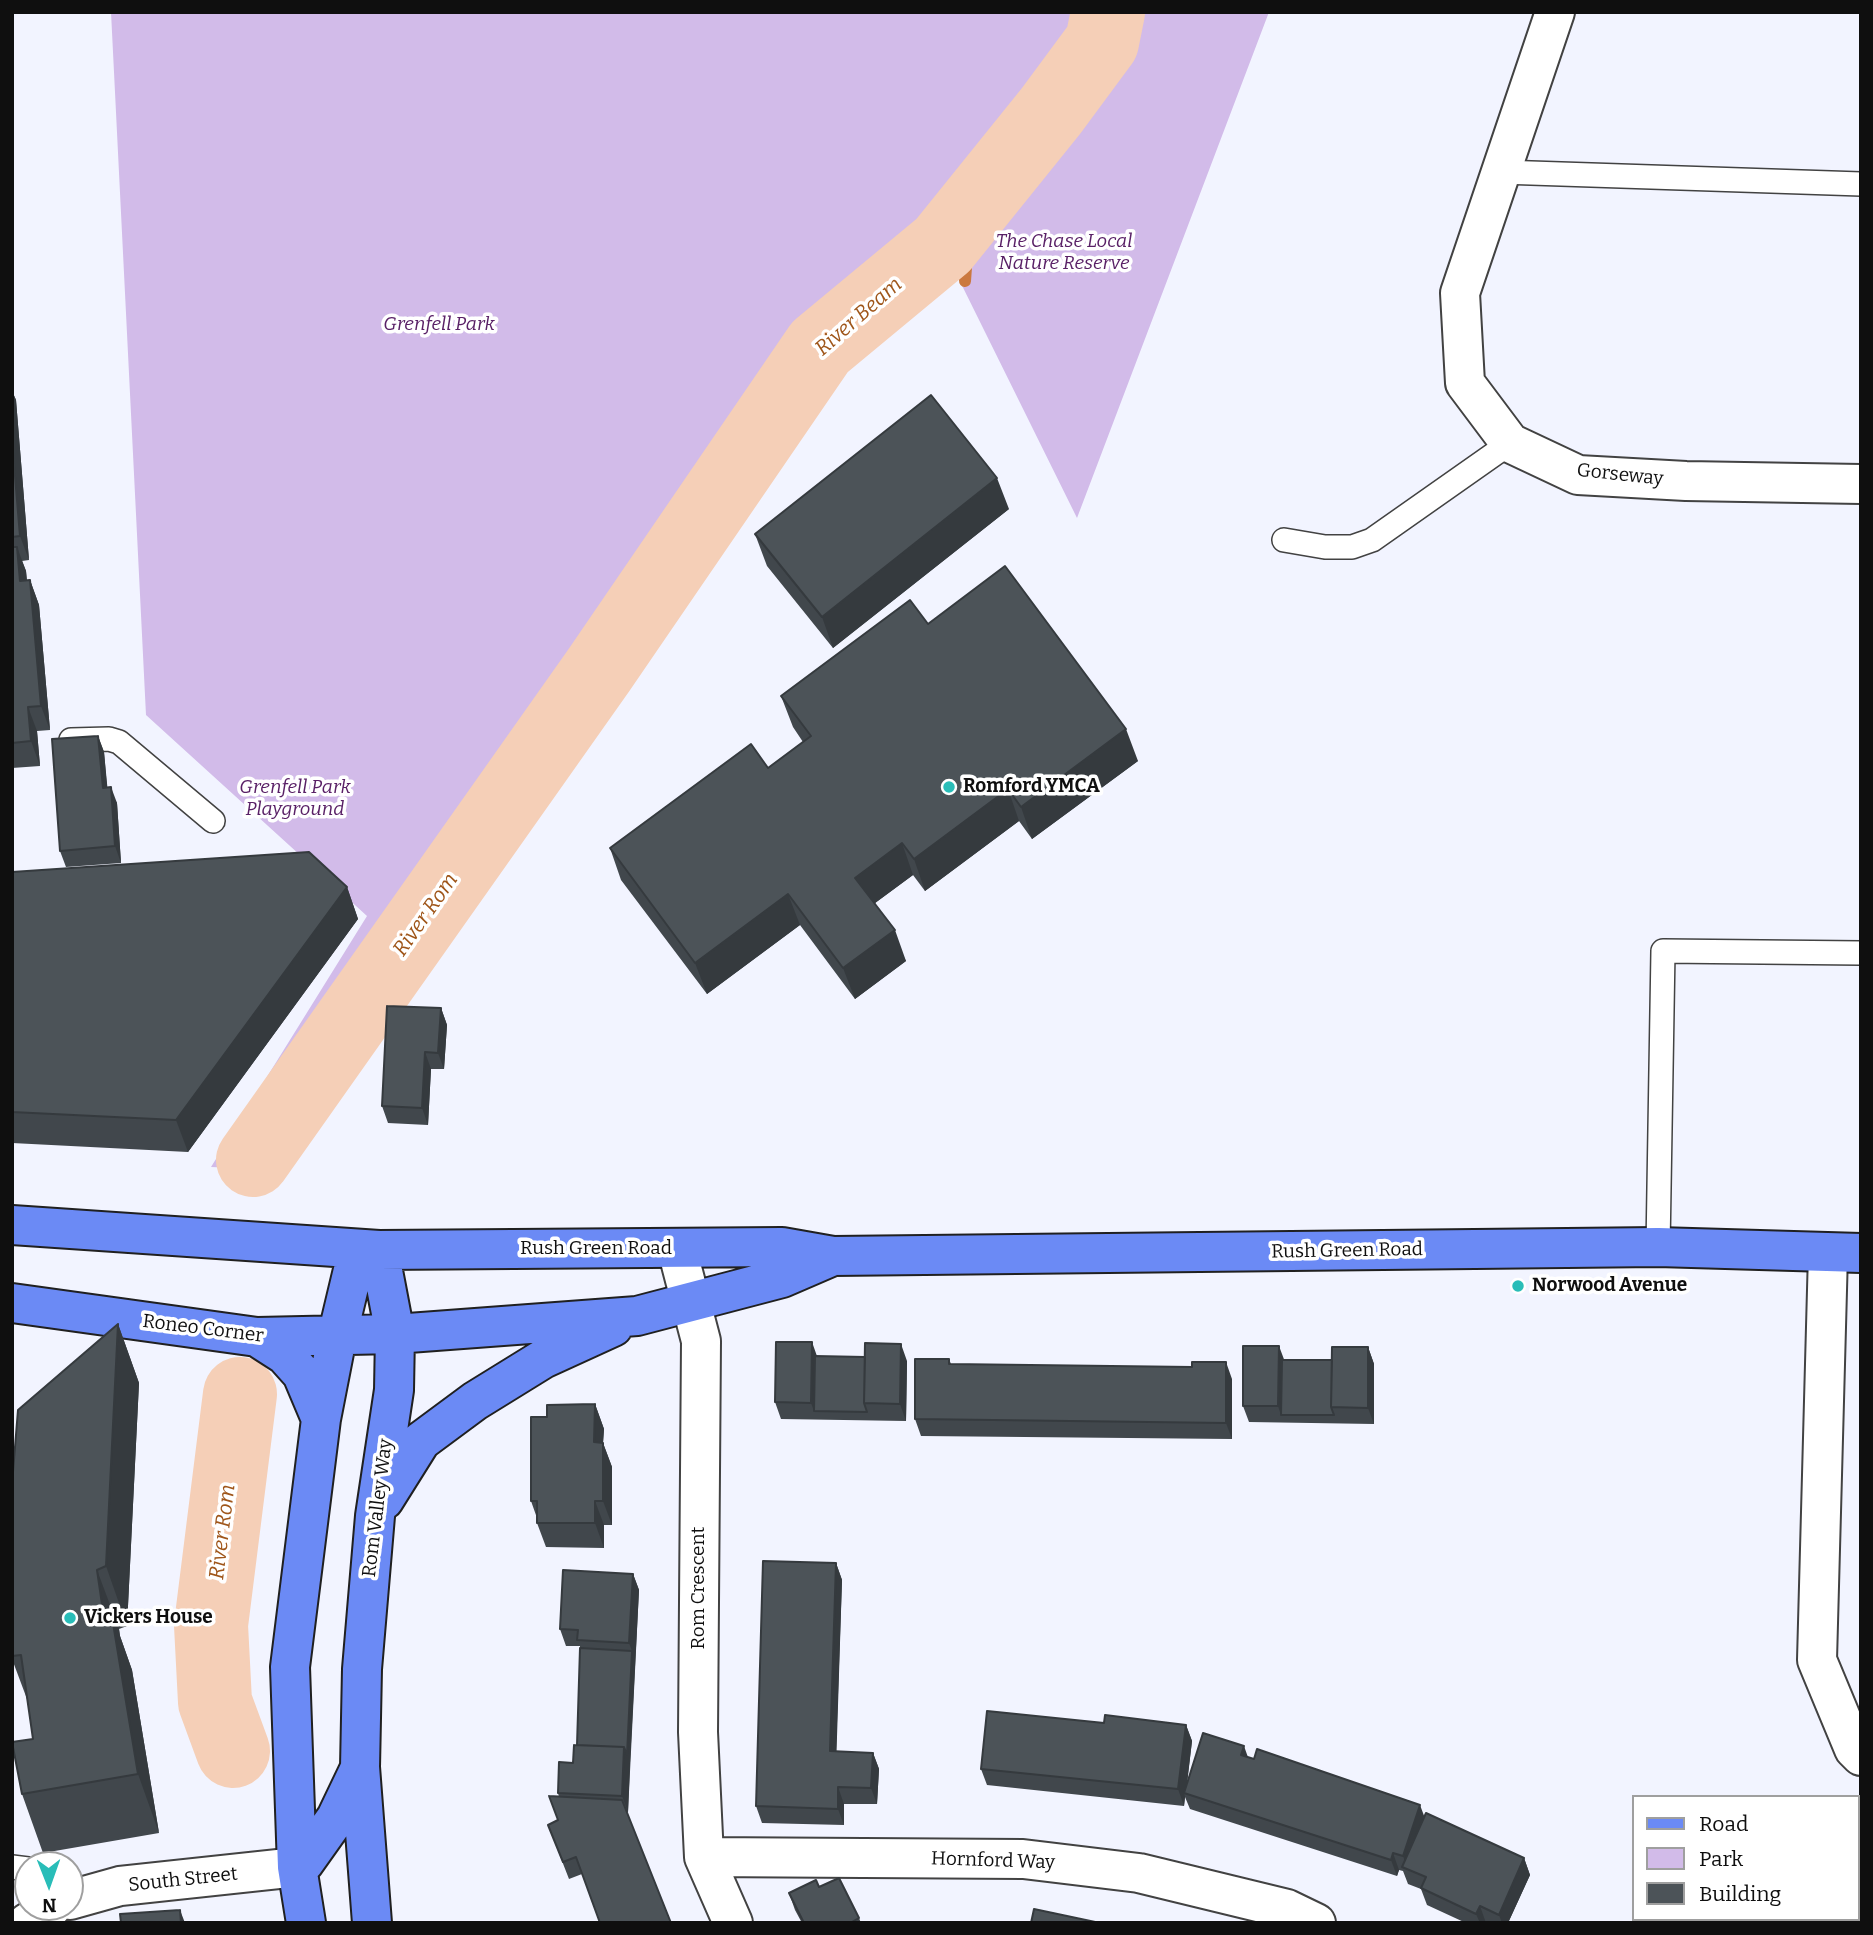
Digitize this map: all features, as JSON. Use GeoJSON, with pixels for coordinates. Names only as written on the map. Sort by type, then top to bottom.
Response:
{"type":"FeatureCollection","features":[{"type":"Feature","properties":{"kind":"main road"},"geometry":{"type":"LineString","coordinates":[[12,1225],[369,1249],[337,1337],[321,1419],[290,1667],[297,1867],[306,1923]]}},
{"type":"Feature","properties":{"kind":"main road","name":"Rush Green Road"},"geometry":{"type":"LineString","coordinates":[[369,1249],[782,1247],[833,1256],[1658,1247],[1844,1253]]}},
{"type":"Feature","properties":{"kind":"main road","name":"Rom Valley Way"},"geometry":{"type":"LineString","coordinates":[[369,1249],[395,1334],[394,1390],[375,1516],[362,1669],[360,1767],[372,1923]]}},
{"type":"Feature","properties":{"kind":"main road","name":"Rush Green Road"},"geometry":{"type":"LineString","coordinates":[[375,1516],[421,1441],[475,1401],[543,1359],[637,1316],[782,1278],[833,1256]]}},
{"type":"Feature","properties":{"kind":"main road","name":"Roneo Corner"},"geometry":{"type":"LineString","coordinates":[[12,1303],[257,1337],[395,1334]]}},
{"type":"Feature","properties":{"kind":"main road","name":"Rush Green Road"},"geometry":{"type":"LineString","coordinates":[[395,1334],[637,1316]]}},
{"type":"Feature","properties":{"kind":"main road"},"geometry":{"type":"LineString","coordinates":[[257,1337],[285,1354],[302,1374],[321,1419]]}},
{"type":"Feature","properties":{"kind":"main road","name":"Rom Valley Way"},"geometry":{"type":"LineString","coordinates":[[297,1867],[304,1863],[336,1818],[360,1767]]}},
{"type":"Feature","properties":{"kind":"street","name":"Gorseway"},"geometry":{"type":"LineString","coordinates":[[1555,12],[1460,293],[1465,383],[1510,443],[1578,475],[1686,481],[1861,484]]}},
{"type":"Feature","properties":{"kind":"street","name":"Rom Crescent"},"geometry":{"type":"LineString","coordinates":[[677,1249],[701,1341],[698,1732],[704,1857],[733,1923]]}},
{"type":"Feature","properties":{"kind":"street"},"geometry":{"type":"LineString","coordinates":[[1844,1253],[1817,1660],[1854,1749],[1861,1756]]}},
{"type":"Feature","properties":{"kind":"street","name":"Hornford Way"},"geometry":{"type":"LineString","coordinates":[[704,1857],[1023,1858],[1139,1873],[1287,1909],[1316,1923]]}},
{"type":"Feature","properties":{"kind":"street","name":"South Street"},"geometry":{"type":"LineString","coordinates":[[84,1891],[297,1867]]}},
{"type":"Feature","properties":{"kind":"lane"},"geometry":{"type":"LineString","coordinates":[[1501,172],[1861,184]]}},
{"type":"Feature","properties":{"kind":"lane"},"geometry":{"type":"LineString","coordinates":[[1284,540],[1325,547],[1352,547],[1372,540],[1510,443]]}},
{"type":"Feature","properties":{"kind":"lane"},"geometry":{"type":"LineString","coordinates":[[57,741],[109,739],[120,742],[214,821]]}},
{"type":"Feature","properties":{"kind":"lane"},"geometry":{"type":"LineString","coordinates":[[1658,1247],[1663,951],[1861,953]]}},
{"type":"Feature","properties":{"kind":"green space","name":"Grenfell Park"},"geometry":{"type":"Polygon","coordinates":[[[111,12],[1269,12],[1077,518],[937,235],[864,284],[721,468],[469,819],[237,1168],[211,1167],[367,916],[146,715],[111,12]]]}},
{"type":"Feature","properties":{"kind":"building"},"geometry":{"type":"Polygon","coordinates":[[[931,395],[997,478],[822,617],[755,534],[931,395]]]}},
{"type":"Feature","properties":{"kind":"building"},"geometry":{"type":"Polygon","coordinates":[[[12,440],[20,536],[12,537],[12,440]]]}},
{"type":"Feature","properties":{"kind":"building"},"geometry":{"type":"Polygon","coordinates":[[[12,547],[17,547],[20,581],[30,580],[41,706],[28,707],[31,741],[12,743],[12,547]]]}},
{"type":"Feature","properties":{"kind":"building","name":"Romford YMCA"},"geometry":{"type":"Polygon","coordinates":[[[1005,566],[1126,729],[1021,807],[1008,789],[914,859],[902,843],[855,878],[895,930],[843,968],[788,894],[695,963],[610,848],[751,744],[768,768],[811,736],[781,696],[910,600],[928,624],[1005,566]]]}},
{"type":"Feature","properties":{"kind":"building"},"geometry":{"type":"Polygon","coordinates":[[[98,736],[103,788],[111,787],[115,846],[60,851],[52,739],[98,736]]]}},
{"type":"Feature","properties":{"kind":"building"},"geometry":{"type":"Polygon","coordinates":[[[309,852],[347,887],[176,1120],[12,1112],[12,872],[309,852]]]}},
{"type":"Feature","properties":{"kind":"building"},"geometry":{"type":"Polygon","coordinates":[[[387,1006],[441,1008],[438,1053],[425,1052],[422,1108],[382,1106],[387,1006]]]}},
{"type":"Feature","properties":{"kind":"building","name":"Vickers House"},"geometry":{"type":"Polygon","coordinates":[[[118,1324],[106,1566],[97,1570],[103,1611],[111,1611],[138,1774],[22,1794],[12,1742],[33,1739],[21,1655],[12,1656],[12,1484],[18,1410],[118,1324]]]}},
{"type":"Feature","properties":{"kind":"building"},"geometry":{"type":"Polygon","coordinates":[[[776,1342],[812,1342],[811,1403],[775,1402],[776,1342]]]}},
{"type":"Feature","properties":{"kind":"building"},"geometry":{"type":"Polygon","coordinates":[[[865,1343],[901,1344],[900,1404],[864,1403],[865,1343]]]}},
{"type":"Feature","properties":{"kind":"building"},"geometry":{"type":"Polygon","coordinates":[[[1243,1346],[1279,1346],[1278,1406],[1243,1406],[1243,1346]]]}},
{"type":"Feature","properties":{"kind":"building"},"geometry":{"type":"Polygon","coordinates":[[[1332,1347],[1368,1347],[1368,1408],[1331,1407],[1332,1347]]]}},
{"type":"Feature","properties":{"kind":"building"},"geometry":{"type":"Polygon","coordinates":[[[815,1356],[865,1357],[864,1403],[867,1412],[814,1411],[815,1356]]]}},
{"type":"Feature","properties":{"kind":"building"},"geometry":{"type":"Polygon","coordinates":[[[915,1359],[949,1359],[949,1364],[1192,1367],[1192,1362],[1226,1362],[1226,1423],[915,1419],[915,1359]]]}},
{"type":"Feature","properties":{"kind":"building"},"geometry":{"type":"Polygon","coordinates":[[[1282,1360],[1332,1360],[1331,1407],[1334,1415],[1281,1415],[1282,1360]]]}},
{"type":"Feature","properties":{"kind":"building"},"geometry":{"type":"Polygon","coordinates":[[[595,1404],[594,1442],[603,1443],[603,1501],[595,1501],[595,1523],[537,1523],[537,1501],[531,1501],[531,1417],[547,1417],[547,1405],[595,1404]]]}},
{"type":"Feature","properties":{"kind":"building"},"geometry":{"type":"Polygon","coordinates":[[[763,1561],[836,1563],[830,1751],[873,1753],[871,1788],[838,1787],[838,1809],[756,1806],[763,1561]]]}},
{"type":"Feature","properties":{"kind":"building"},"geometry":{"type":"Polygon","coordinates":[[[563,1570],[633,1574],[629,1643],[577,1640],[578,1630],[560,1629],[563,1570]]]}},
{"type":"Feature","properties":{"kind":"building"},"geometry":{"type":"Polygon","coordinates":[[[580,1648],[632,1651],[627,1755],[624,1747],[577,1745],[580,1648]]]}},
{"type":"Feature","properties":{"kind":"building"},"geometry":{"type":"Polygon","coordinates":[[[987,1711],[1104,1723],[1105,1715],[1186,1725],[1178,1789],[981,1769],[987,1711]]]}},
{"type":"Feature","properties":{"kind":"building"},"geometry":{"type":"Polygon","coordinates":[[[1203,1733],[1244,1746],[1241,1755],[1254,1759],[1257,1749],[1420,1805],[1403,1856],[1393,1853],[1391,1860],[1184,1793],[1203,1733]]]}},
{"type":"Feature","properties":{"kind":"building"},"geometry":{"type":"Polygon","coordinates":[[[574,1745],[624,1747],[622,1796],[558,1793],[559,1762],[573,1763],[574,1745]]]}},
{"type":"Feature","properties":{"kind":"building"},"geometry":{"type":"Polygon","coordinates":[[[549,1796],[622,1800],[671,1923],[600,1923],[576,1857],[563,1862],[548,1825],[558,1820],[549,1796]]]}},
{"type":"Feature","properties":{"kind":"building"},"geometry":{"type":"Polygon","coordinates":[[[1426,1813],[1524,1858],[1499,1915],[1480,1906],[1476,1914],[1421,1888],[1426,1877],[1402,1867],[1426,1813]]]}},
{"type":"Feature","properties":{"kind":"building"},"geometry":{"type":"Polygon","coordinates":[[[839,1878],[859,1918],[850,1923],[804,1923],[789,1893],[816,1880],[819,1887],[839,1878]]]}},
{"type":"Feature","properties":{"kind":"building"},"geometry":{"type":"Polygon","coordinates":[[[1034,1909],[1100,1923],[1031,1923],[1034,1909]]]}},
{"type":"Feature","properties":{"kind":"building"},"geometry":{"type":"Polygon","coordinates":[[[180,1910],[181,1923],[121,1923],[120,1914],[180,1910]]]}},
{"type":"Feature","properties":{"kind":"waterway","name":"River Beam"},"geometry":{"type":"LineString","coordinates":[[253,1160],[599,670],[820,347],[943,245],[1051,111],[1102,42],[1108,12]]}},
{"type":"Feature","properties":{"kind":"waterway"},"geometry":{"type":"LineString","coordinates":[[965,281],[970,212]]}},
{"type":"Feature","properties":{"kind":"waterway","name":"River Rom"},"geometry":{"type":"LineString","coordinates":[[233,1751],[215,1702],[211,1625],[240,1394]]}},
{"type":"Feature","properties":{"kind":"place","name":"Romford YMCA"},"geometry":{"type":"Point","coordinates":[949,787]}},
{"type":"Feature","properties":{"kind":"place","name":"Norwood Avenue"},"geometry":{"type":"Point","coordinates":[1518,1286]}},
{"type":"Feature","properties":{"kind":"place","name":"Vickers House"},"geometry":{"type":"Point","coordinates":[70,1618]}},
{"type":"Feature","properties":{"kind":"park label","name":"The Chase Local Nature Reserve"},"geometry":{"type":"Point","coordinates":[1064,253]}},
{"type":"Feature","properties":{"kind":"park label","name":"Grenfell Park Playground"},"geometry":{"type":"Point","coordinates":[295,799]}}]}
